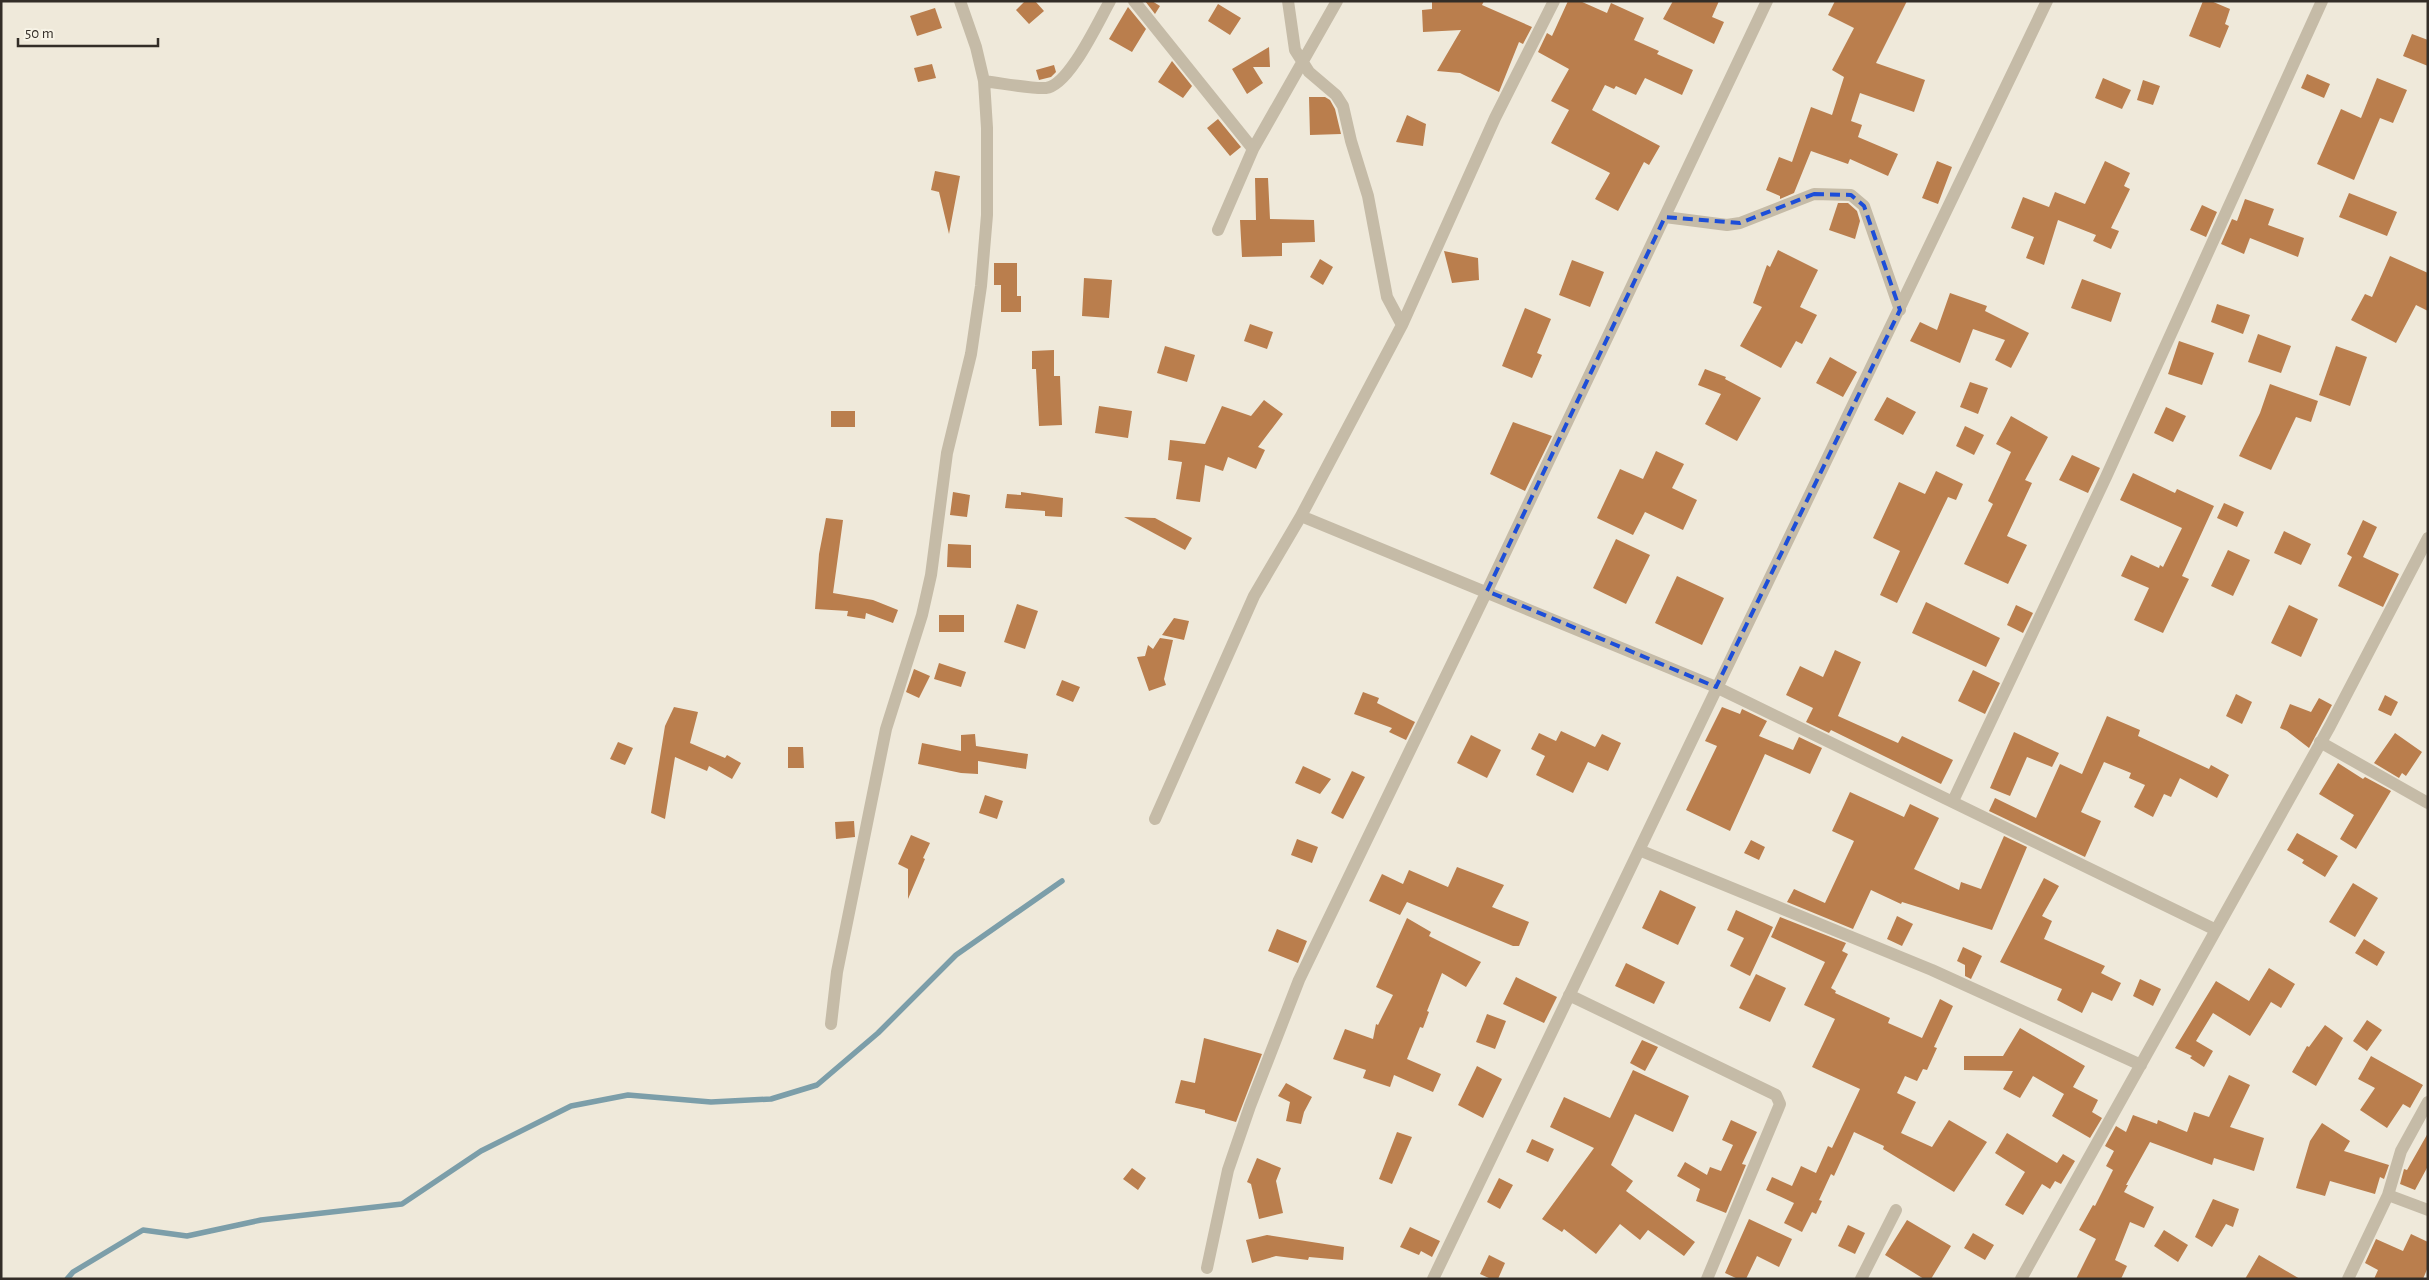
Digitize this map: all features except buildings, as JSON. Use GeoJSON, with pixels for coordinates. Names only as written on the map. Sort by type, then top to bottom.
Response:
{"type":"FeatureCollection","features":[{"type":"Feature","properties":{"kind":"street"},"geometry":{"type":"LineString","coordinates":[[831,1024],[837,972],[850,912],[865,823],[886,729],[922,615],[930,583],[947,453],[972,354],[981,286],[987,215],[987,128],[984,81],[976,47],[960,1]]}},
{"type":"Feature","properties":{"kind":"street"},"geometry":{"type":"LineString","coordinates":[[984,81],[1047,88],[1057,84],[1081,53],[1110,1]]}},
{"type":"Feature","properties":{"kind":"street"},"geometry":{"type":"LineString","coordinates":[[1134,1],[1253,149]]}},
{"type":"Feature","properties":{"kind":"street"},"geometry":{"type":"LineString","coordinates":[[1288,1],[1295,50],[1309,72],[1336,95],[1343,106],[1351,142],[1368,196],[1387,297],[1402,325]]}},
{"type":"Feature","properties":{"kind":"street"},"geometry":{"type":"LineString","coordinates":[[1218,230],[1253,149],[1337,1]]}},
{"type":"Feature","properties":{"kind":"street"},"geometry":{"type":"LineString","coordinates":[[1155,819],[1254,596],[1301,516],[1402,325],[1495,118],[1554,1]]}},
{"type":"Feature","properties":{"kind":"street"},"geometry":{"type":"LineString","coordinates":[[1206,1268],[1228,1170],[1250,1106],[1299,980],[1487,591],[1767,1]]}},
{"type":"Feature","properties":{"kind":"street"},"geometry":{"type":"LineString","coordinates":[[1433,1279],[2047,1]]}},
{"type":"Feature","properties":{"kind":"street"},"geometry":{"type":"LineString","coordinates":[[1953,801],[2106,477],[2322,1]]}},
{"type":"Feature","properties":{"kind":"street"},"geometry":{"type":"LineString","coordinates":[[1665,216],[1727,225],[1740,224],[1814,194],[1851,195],[1864,206],[1900,310]]}},
{"type":"Feature","properties":{"kind":"street"},"geometry":{"type":"LineString","coordinates":[[1301,516],[1487,591],[1716,687],[2216,930]]}},
{"type":"Feature","properties":{"kind":"street"},"geometry":{"type":"LineString","coordinates":[[2021,1279],[2320,742],[2428,538]]}},
{"type":"Feature","properties":{"kind":"street"},"geometry":{"type":"LineString","coordinates":[[2320,742],[2428,803]]}},
{"type":"Feature","properties":{"kind":"street"},"geometry":{"type":"LineString","coordinates":[[1639,850],[1932,970],[2141,1065]]}},
{"type":"Feature","properties":{"kind":"street"},"geometry":{"type":"LineString","coordinates":[[1569,995],[1776,1095],[1779,1099],[1778,1109],[1707,1279]]}},
{"type":"Feature","properties":{"kind":"street"},"geometry":{"type":"LineString","coordinates":[[2348,1279],[2388,1195],[2401,1150],[2428,1102]]}},
{"type":"Feature","properties":{"kind":"street"},"geometry":{"type":"LineString","coordinates":[[2388,1195],[2428,1210]]}},
{"type":"Feature","properties":{"kind":"street"},"geometry":{"type":"LineString","coordinates":[[1861,1279],[1896,1210]]}},
{"type":"Feature","properties":{"kind":"highlighted area"},"geometry":{"type":"Polygon","coordinates":[[[1814,194],[1851,195],[1864,206],[1900,310],[1716,687],[1487,591],[1665,217],[1740,223],[1814,194]]]}},
{"type":"Feature","properties":{"kind":"waterway"},"geometry":{"type":"LineString","coordinates":[[67,1279],[73,1272],[143,1230],[187,1236],[261,1220],[402,1204],[481,1151],[571,1106],[628,1095],[711,1102],[771,1099],[817,1085],[878,1033],[956,955],[1062,881]]}}]}
